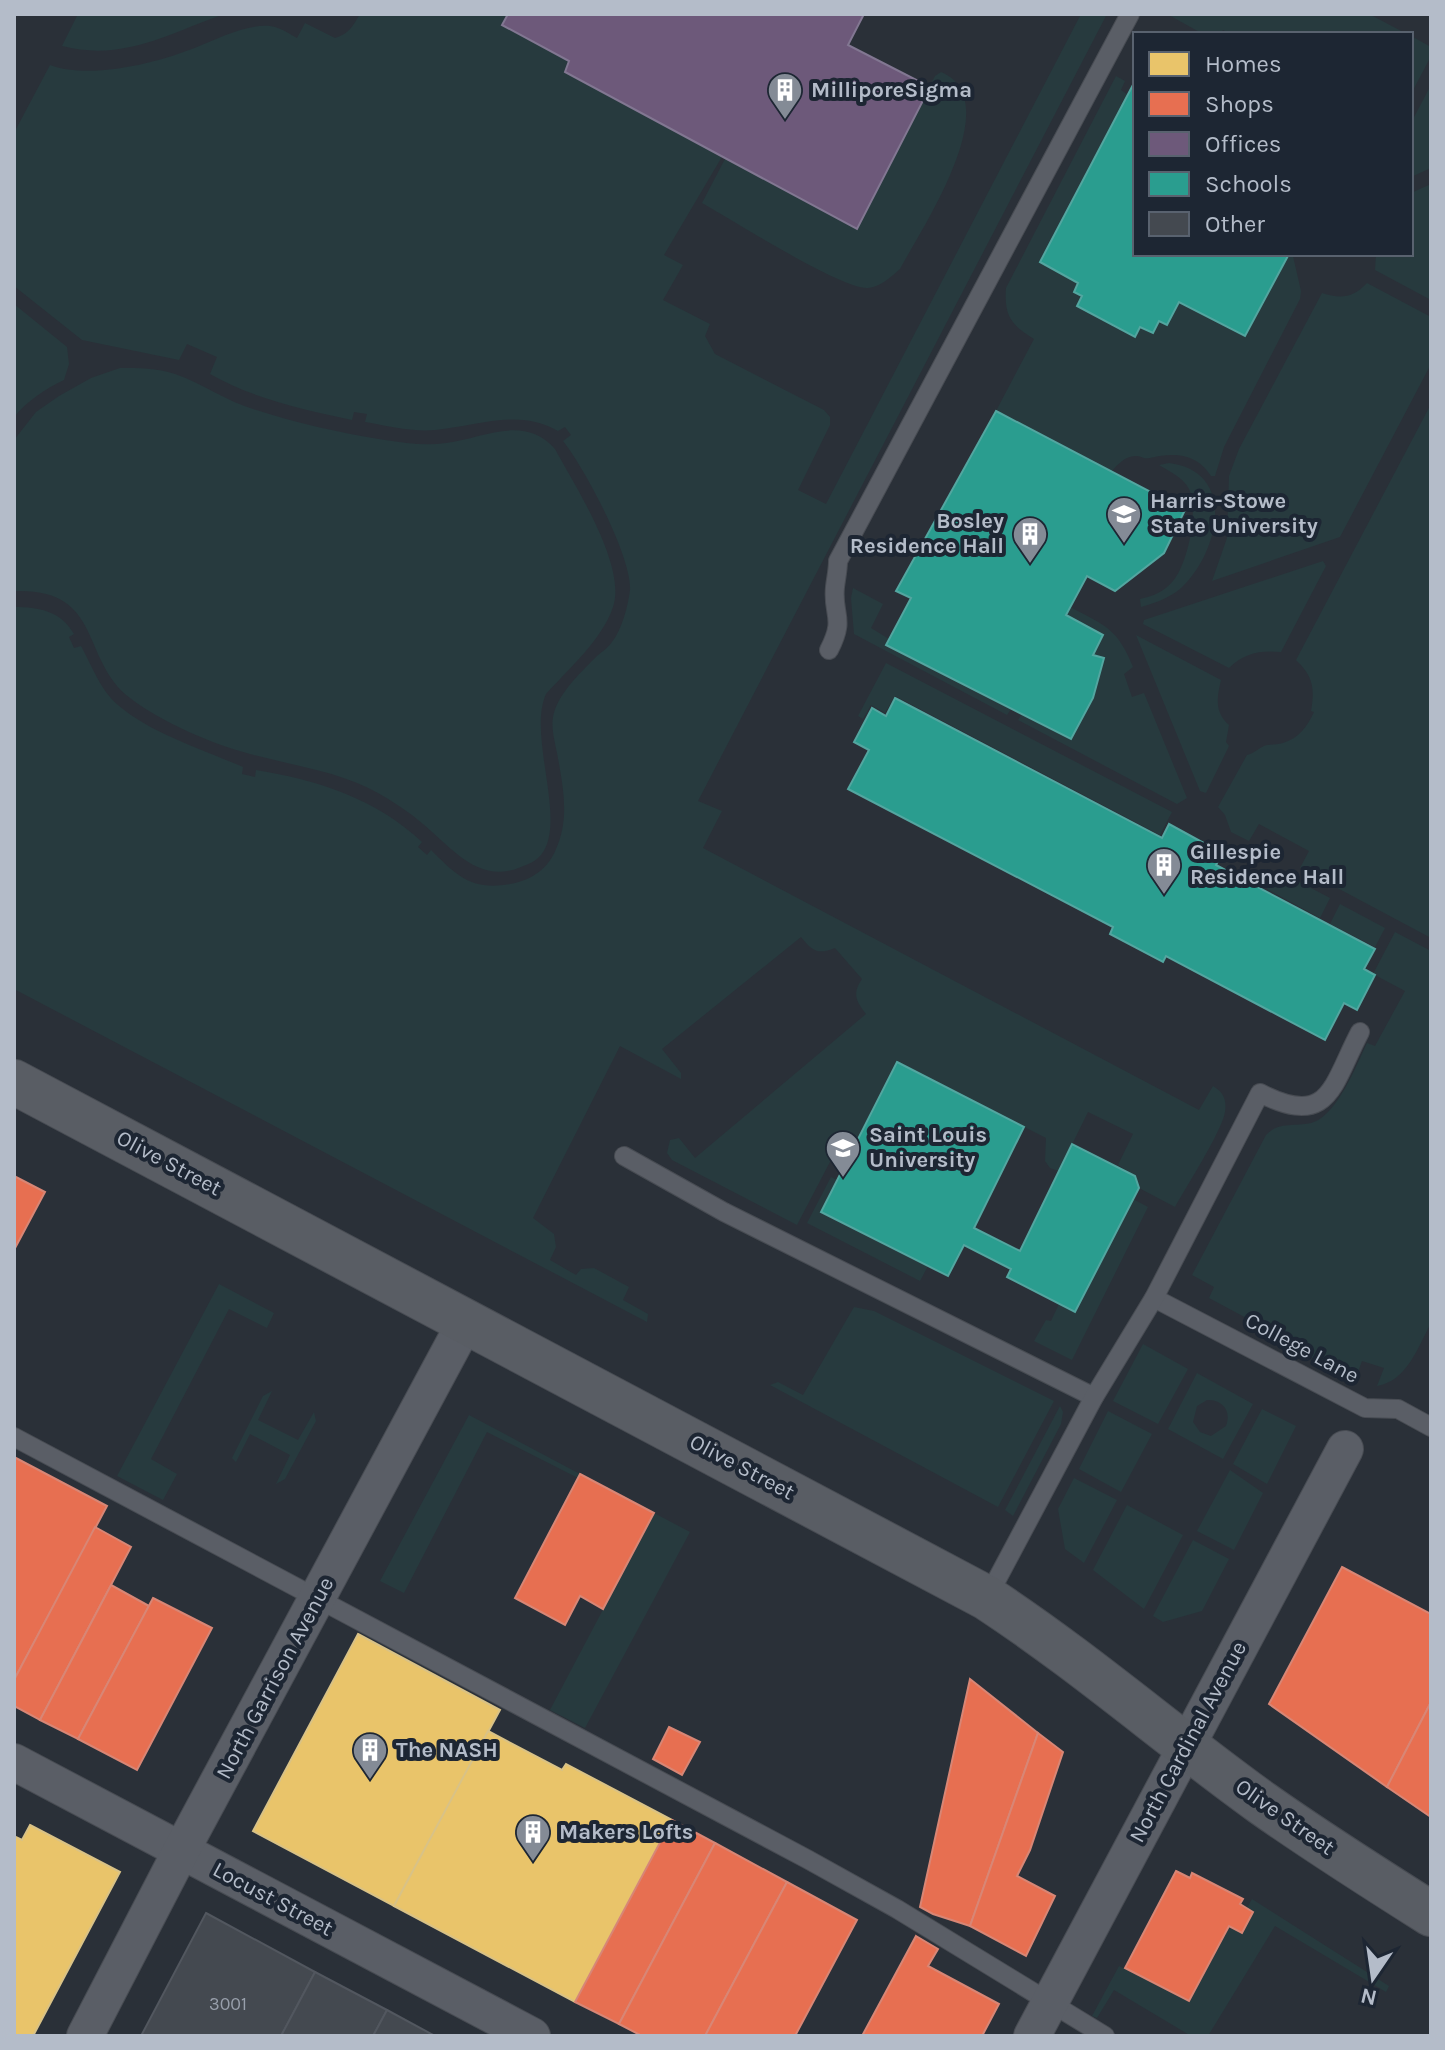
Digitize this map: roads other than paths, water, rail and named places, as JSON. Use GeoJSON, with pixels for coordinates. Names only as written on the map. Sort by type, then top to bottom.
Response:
{"type":"FeatureCollection","features":[{"type":"Feature","properties":{"kind":"main road","name":"Olive Street"},"geometry":{"type":"LineString","coordinates":[[14,1082],[987,1598],[1040,1633],[1284,1818],[1431,1914]]}},
{"type":"Feature","properties":{"kind":"street","name":"North Garrison Avenue"},"geometry":{"type":"LineString","coordinates":[[85,2036],[466,1321]]}},
{"type":"Feature","properties":{"kind":"street","name":"North Cardinal Avenue"},"geometry":{"type":"LineString","coordinates":[[1032,2036],[1345,1449]]}},
{"type":"Feature","properties":{"kind":"street","name":"Locust Street"},"geometry":{"type":"LineString","coordinates":[[14,1762],[532,2036]]}},
{"type":"Feature","properties":{"kind":"lane"},"geometry":{"type":"LineString","coordinates":[[829,650],[837,634],[839,619],[835,588],[838,561],[1130,14]]}},
{"type":"Feature","properties":{"kind":"lane"},"geometry":{"type":"LineString","coordinates":[[987,1598],[1094,1397],[1154,1298],[1260,1093],[1296,1108],[1313,1107],[1325,1098],[1360,1032]]}},
{"type":"Feature","properties":{"kind":"lane"},"geometry":{"type":"LineString","coordinates":[[624,1156],[817,1259],[1094,1397]]}},
{"type":"Feature","properties":{"kind":"lane","name":"College Lane"},"geometry":{"type":"LineString","coordinates":[[1154,1298],[1365,1408],[1398,1409],[1431,1427]]}},
{"type":"Feature","properties":{"kind":"lane"},"geometry":{"type":"LineString","coordinates":[[14,1437],[834,1874],[1105,2036]]}},
{"type":"Feature","properties":{"kind":"place","name":"MilliporeSigma"},"geometry":{"type":"Point","coordinates":[785,121]}},
{"type":"Feature","properties":{"kind":"place","name":"Harris-Stowe State University"},"geometry":{"type":"Point","coordinates":[1124,545]}},
{"type":"Feature","properties":{"kind":"place","name":"Bosley Residence Hall"},"geometry":{"type":"Point","coordinates":[1030,565]}},
{"type":"Feature","properties":{"kind":"place","name":"Gillespie Residence Hall"},"geometry":{"type":"Point","coordinates":[1164,896]}},
{"type":"Feature","properties":{"kind":"place","name":"Saint Louis University"},"geometry":{"type":"Point","coordinates":[843,1179]}},
{"type":"Feature","properties":{"kind":"place","name":"The NASH"},"geometry":{"type":"Point","coordinates":[370,1781]}},
{"type":"Feature","properties":{"kind":"place","name":"Makers Lofts"},"geometry":{"type":"Point","coordinates":[533,1863]}}]}
